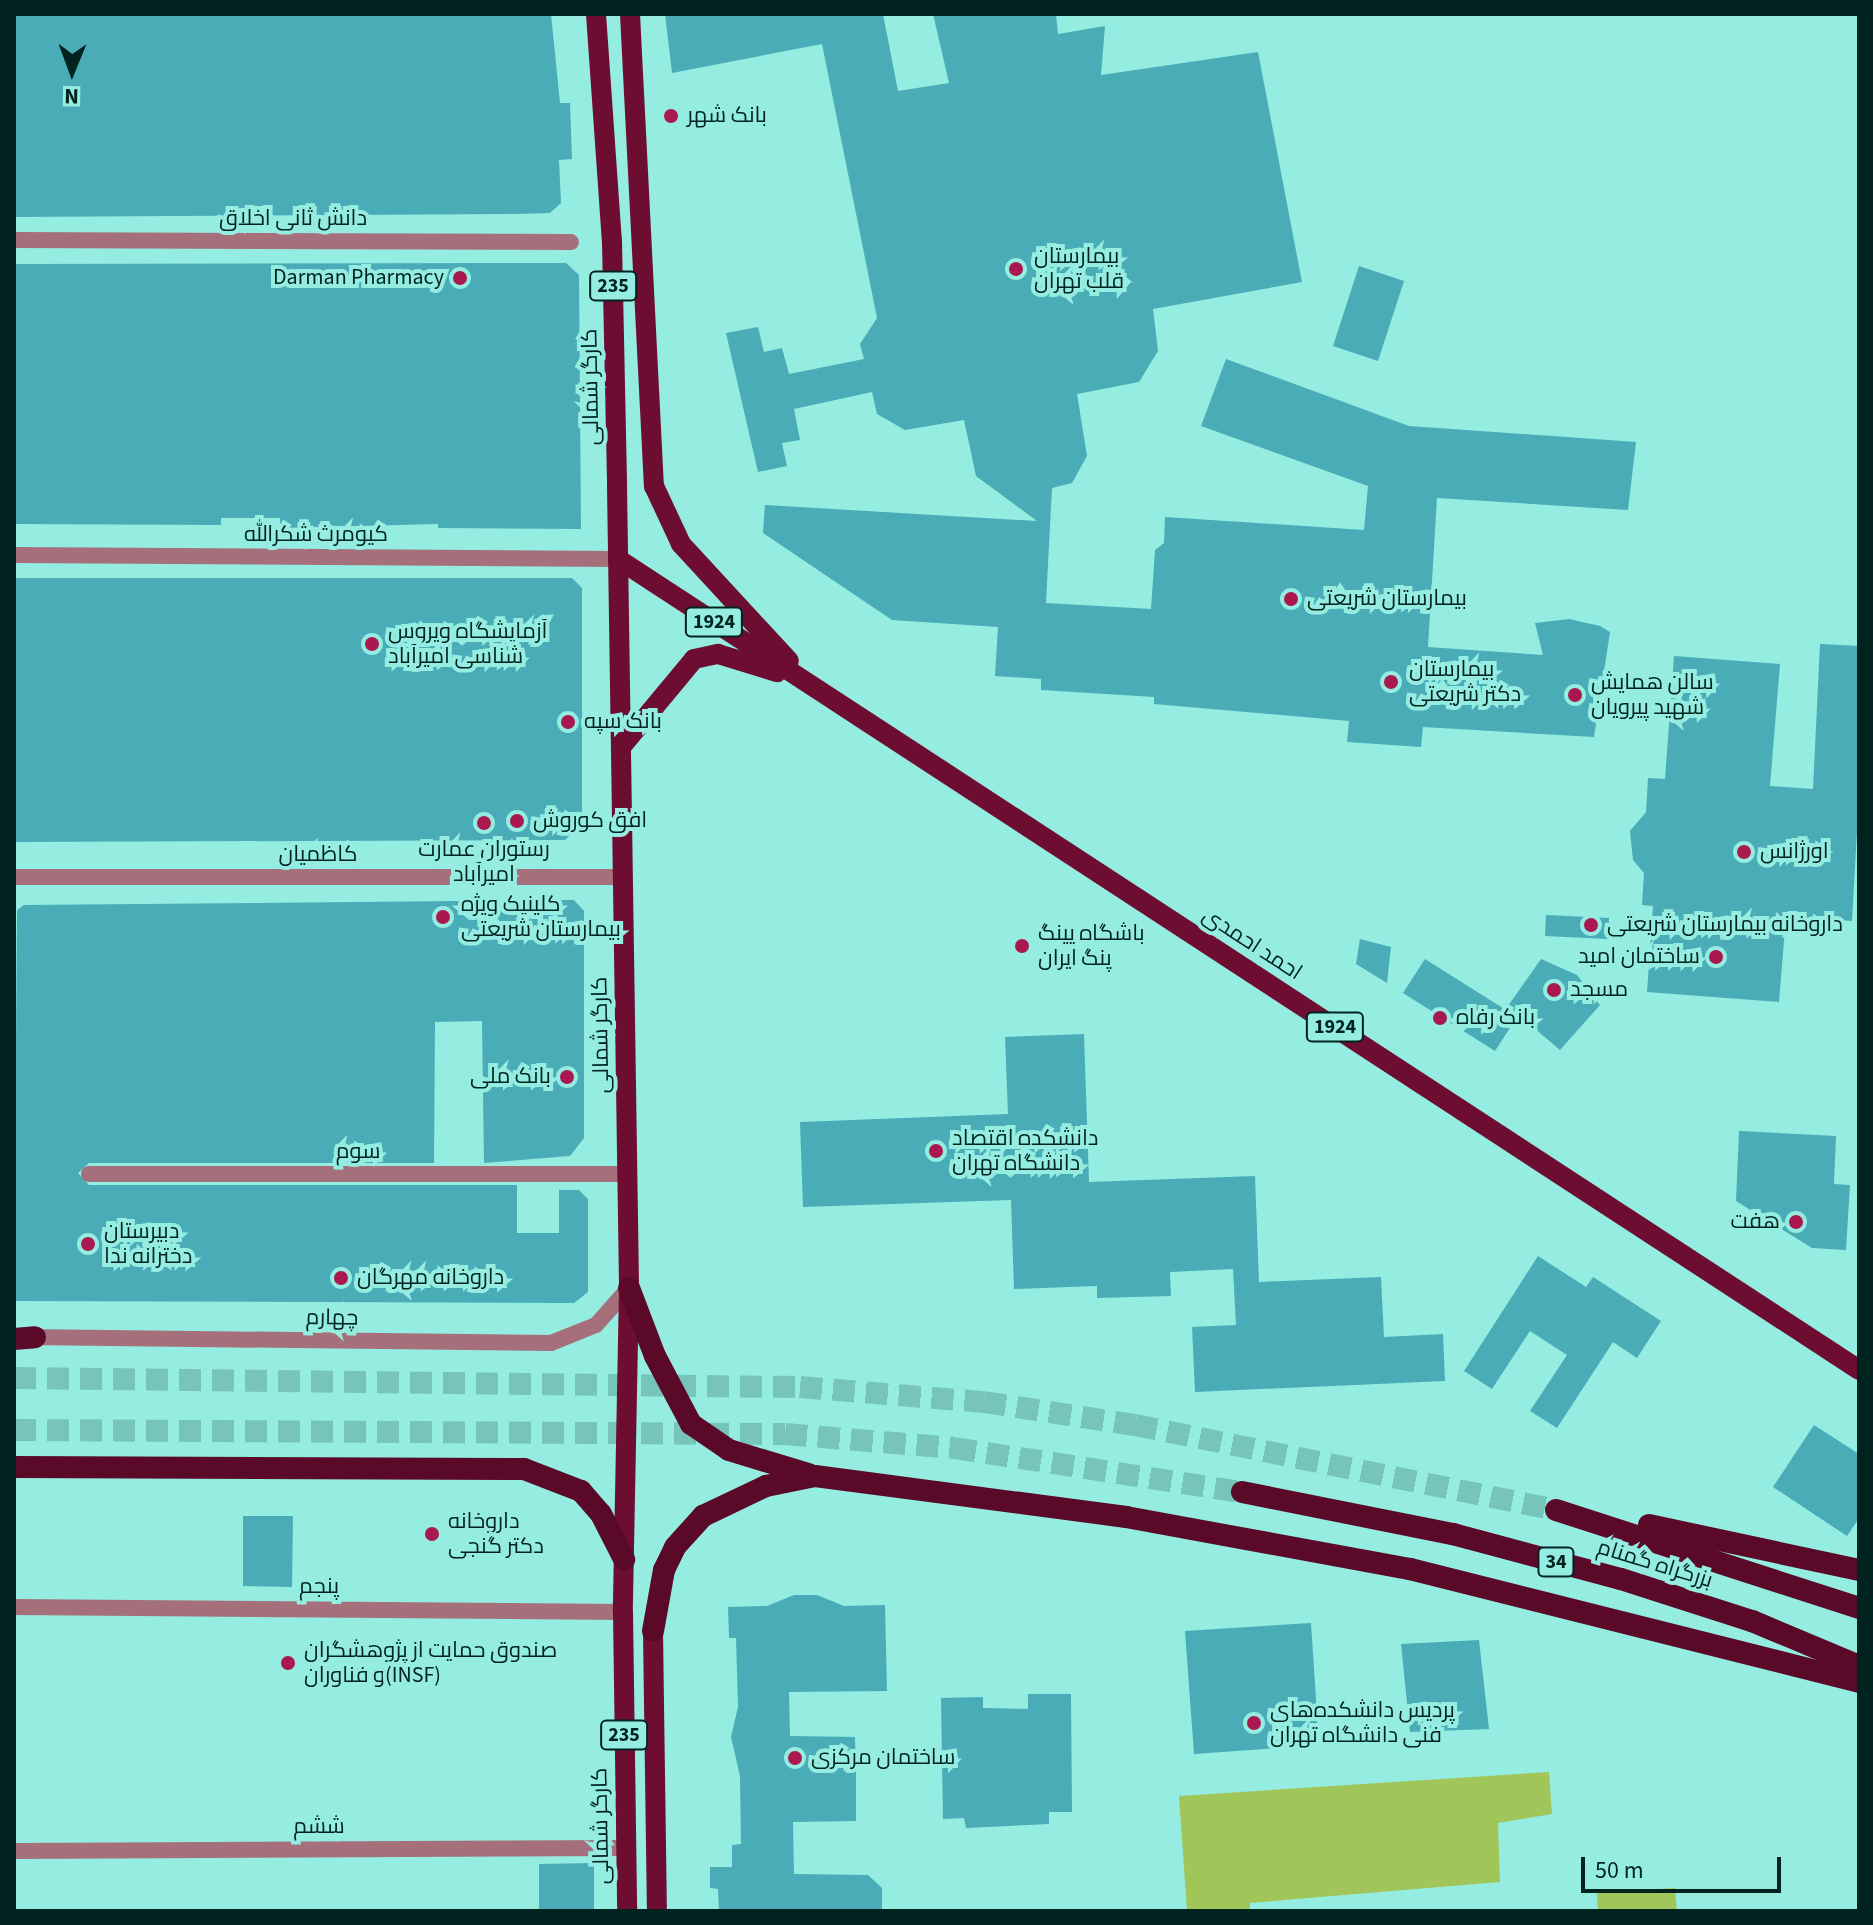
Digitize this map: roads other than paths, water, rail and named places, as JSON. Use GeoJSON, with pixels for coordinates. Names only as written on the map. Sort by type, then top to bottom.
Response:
{"type":"FeatureCollection","features":[{"type":"Feature","properties":{"kind":"highway"},"geometry":{"type":"LineString","coordinates":[[629,1288],[661,1371],[691,1424],[729,1450],[815,1476],[1111,1514],[1410,1569],[1859,1682]]}},
{"type":"Feature","properties":{"kind":"highway"},"geometry":{"type":"LineString","coordinates":[[14,1467],[524,1469],[581,1491],[601,1514],[624,1559]]}},
{"type":"Feature","properties":{"kind":"highway"},"geometry":{"type":"LineString","coordinates":[[653,1631],[664,1570],[675,1547],[703,1516],[766,1486],[815,1476]]}},
{"type":"Feature","properties":{"kind":"highway","name":"بزرگراه گمنام"},"geometry":{"type":"LineString","coordinates":[[1242,1492],[1453,1534],[1621,1579],[1752,1621],[1859,1666]]}},
{"type":"Feature","properties":{"kind":"highway","name":"بزرگراه گمنام"},"geometry":{"type":"LineString","coordinates":[[1859,1570],[1721,1536],[1556,1510],[1859,1608]]}},
{"type":"Feature","properties":{"kind":"main road","name":"کارگر شمالی"},"geometry":{"type":"LineString","coordinates":[[596,14],[612,242],[618,559],[629,1288],[623,1612],[627,1911]]}},
{"type":"Feature","properties":{"kind":"main road"},"geometry":{"type":"LineString","coordinates":[[630,14],[654,486],[681,544],[811,684]]}},
{"type":"Feature","properties":{"kind":"main road","name":"احمد احمدی"},"geometry":{"type":"LineString","coordinates":[[618,559],[1859,1370]]}},
{"type":"Feature","properties":{"kind":"main road"},"geometry":{"type":"LineString","coordinates":[[621,747],[678,673],[705,655],[741,659],[811,684]]}},
{"type":"Feature","properties":{"kind":"main road","name":"235"},"geometry":{"type":"LineString","coordinates":[[653,1631],[657,1911]]}},
{"type":"Feature","properties":{"kind":"street","name":"دانش ثانی اخلاق"},"geometry":{"type":"LineString","coordinates":[[14,240],[571,242]]}},
{"type":"Feature","properties":{"kind":"street","name":"کیومرث شکرالله"},"geometry":{"type":"LineString","coordinates":[[14,555],[618,559]]}},
{"type":"Feature","properties":{"kind":"street","name":"کاظمیان"},"geometry":{"type":"LineString","coordinates":[[14,877],[623,877]]}},
{"type":"Feature","properties":{"kind":"street","name":"سوم"},"geometry":{"type":"LineString","coordinates":[[89,1174],[627,1174]]}},
{"type":"Feature","properties":{"kind":"street","name":"چهارم"},"geometry":{"type":"LineString","coordinates":[[21,1337],[551,1343],[590,1330],[613,1311],[629,1288]]}},
{"type":"Feature","properties":{"kind":"street","name":"پنجم"},"geometry":{"type":"LineString","coordinates":[[14,1607],[623,1612]]}},
{"type":"Feature","properties":{"kind":"street","name":"ششم"},"geometry":{"type":"LineString","coordinates":[[14,1851],[625,1848]]}},
{"type":"Feature","properties":{"kind":"tunnel"},"geometry":{"type":"LineString","coordinates":[[14,1378],[800,1387],[984,1402],[1135,1425],[1556,1510]]}},
{"type":"Feature","properties":{"kind":"tunnel"},"geometry":{"type":"LineString","coordinates":[[14,1430],[785,1434],[954,1448],[1242,1492]]}},
{"type":"Feature","properties":{"kind":"place","name":"بانک شهر"},"geometry":{"type":"Point","coordinates":[671,116]}},
{"type":"Feature","properties":{"kind":"place","name":"بیمارستان قلب تهران"},"geometry":{"type":"Point","coordinates":[1016,269]}},
{"type":"Feature","properties":{"kind":"place","name":"Darman Pharmacy"},"geometry":{"type":"Point","coordinates":[460,278]}},
{"type":"Feature","properties":{"kind":"place","name":"بیمارستان شریعتی"},"geometry":{"type":"Point","coordinates":[1291,599]}},
{"type":"Feature","properties":{"kind":"place","name":"آزمایشگاه ویروس شناسی امیرآباد"},"geometry":{"type":"Point","coordinates":[372,644]}},
{"type":"Feature","properties":{"kind":"place","name":"بیمارستان دکتر شریعتی"},"geometry":{"type":"Point","coordinates":[1391,682]}},
{"type":"Feature","properties":{"kind":"place","name":"سالن همایش شهید پیرویان"},"geometry":{"type":"Point","coordinates":[1575,695]}},
{"type":"Feature","properties":{"kind":"place","name":"بانک سپه"},"geometry":{"type":"Point","coordinates":[568,722]}},
{"type":"Feature","properties":{"kind":"place","name":"افق کوروش"},"geometry":{"type":"Point","coordinates":[517,821]}},
{"type":"Feature","properties":{"kind":"place","name":"رستوران عمارت امیرآباد"},"geometry":{"type":"Point","coordinates":[484,823]}},
{"type":"Feature","properties":{"kind":"place","name":"اورژانس"},"geometry":{"type":"Point","coordinates":[1744,852]}},
{"type":"Feature","properties":{"kind":"place","name":"کلینیک ویژه بیمارستان شریعتی"},"geometry":{"type":"Point","coordinates":[443,917]}},
{"type":"Feature","properties":{"kind":"place","name":"داروخانه بیمارستان شریعتی"},"geometry":{"type":"Point","coordinates":[1591,925]}},
{"type":"Feature","properties":{"kind":"place","name":"باشگاه پینگ پنگ ایران"},"geometry":{"type":"Point","coordinates":[1022,946]}},
{"type":"Feature","properties":{"kind":"place","name":"ساختمان امید"},"geometry":{"type":"Point","coordinates":[1716,957]}},
{"type":"Feature","properties":{"kind":"place","name":"مسجد"},"geometry":{"type":"Point","coordinates":[1554,990]}},
{"type":"Feature","properties":{"kind":"place","name":"بانک رفاه"},"geometry":{"type":"Point","coordinates":[1440,1018]}},
{"type":"Feature","properties":{"kind":"place","name":"بانک ملی"},"geometry":{"type":"Point","coordinates":[567,1077]}},
{"type":"Feature","properties":{"kind":"place","name":"دانشکده اقتصاد دانشگاه تهران"},"geometry":{"type":"Point","coordinates":[936,1151]}},
{"type":"Feature","properties":{"kind":"place","name":"هفت"},"geometry":{"type":"Point","coordinates":[1796,1222]}},
{"type":"Feature","properties":{"kind":"place","name":"دبیرستان دخترانه ندا"},"geometry":{"type":"Point","coordinates":[88,1244]}},
{"type":"Feature","properties":{"kind":"place","name":"داروخانه مهرگان"},"geometry":{"type":"Point","coordinates":[341,1278]}},
{"type":"Feature","properties":{"kind":"place","name":"داروخانه دکتر گنجی"},"geometry":{"type":"Point","coordinates":[432,1534]}},
{"type":"Feature","properties":{"kind":"place","name":"صندوق حمایت از پژوهشگران و فناوران(INSF)"},"geometry":{"type":"Point","coordinates":[288,1663]}},
{"type":"Feature","properties":{"kind":"place","name":"پردیس دانشکده‌های فنی دانشگاه تهران"},"geometry":{"type":"Point","coordinates":[1254,1723]}},
{"type":"Feature","properties":{"kind":"place","name":"ساختمان مرکزی"},"geometry":{"type":"Point","coordinates":[795,1758]}}]}
